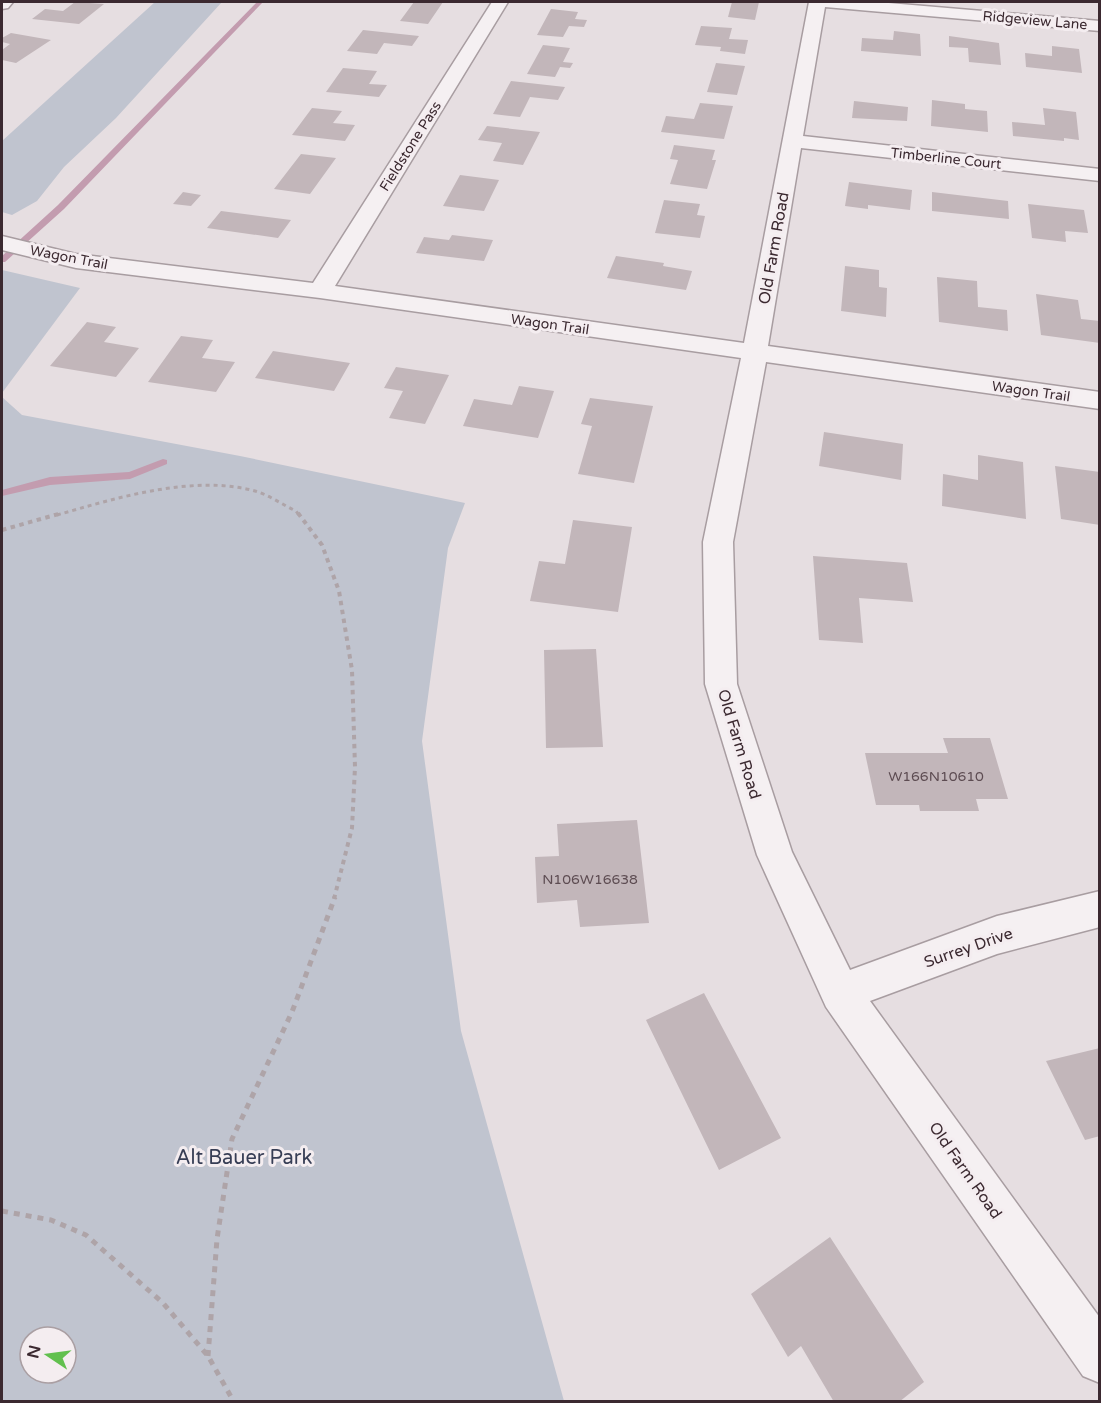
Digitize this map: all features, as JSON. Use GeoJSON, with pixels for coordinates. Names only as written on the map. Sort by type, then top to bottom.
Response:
{"type":"FeatureCollection","features":[{"type":"Feature","properties":{"kind":"street","name":"Fieldstone Pass"},"geometry":{"type":"LineString","coordinates":[[320,291],[500,2]]}},
{"type":"Feature","properties":{"kind":"street","name":"Old Farm Road"},"geometry":{"type":"LineString","coordinates":[[817,2],[755,352],[718,542],[721,684],[775,855],[840,993],[1100,1359]]}},
{"type":"Feature","properties":{"kind":"street","name":"Ridgeview Lane"},"geometry":{"type":"LineString","coordinates":[[826,2],[1100,26]]}},
{"type":"Feature","properties":{"kind":"street","name":"Timberline Court"},"geometry":{"type":"LineString","coordinates":[[792,141],[1100,175]]}},
{"type":"Feature","properties":{"kind":"street","name":"Wagon Trail"},"geometry":{"type":"LineString","coordinates":[[2,243],[76,261],[320,291],[1100,400]]}},
{"type":"Feature","properties":{"kind":"street","name":"Surrey Drive"},"geometry":{"type":"LineString","coordinates":[[840,993],[997,935],[1100,909]]}},
{"type":"Feature","properties":{"kind":"path"},"geometry":{"type":"LineString","coordinates":[[2,530],[52,514],[138,492],[206,485],[255,491],[296,511],[322,545],[339,591],[352,670],[355,767],[352,828],[336,894],[292,1012],[232,1139],[217,1239],[208,1356]]}},
{"type":"Feature","properties":{"kind":"path"},"geometry":{"type":"LineString","coordinates":[[2,1211],[51,1220],[86,1235],[164,1303],[208,1356],[234,1401]]}},
{"type":"Feature","properties":{"kind":"green space"},"geometry":{"type":"Polygon","coordinates":[[[155,2],[222,2],[116,118],[64,167],[37,201],[12,215],[2,212],[2,141],[155,2]]]}},
{"type":"Feature","properties":{"kind":"green space"},"geometry":{"type":"Polygon","coordinates":[[[2,270],[80,288],[2,393],[2,270]]]}},
{"type":"Feature","properties":{"kind":"green space","name":"Alt Bauer Park"},"geometry":{"type":"Polygon","coordinates":[[[2,397],[22,415],[240,456],[465,503],[448,548],[422,741],[461,1031],[564,1401],[2,1401],[2,397]]]}},
{"type":"Feature","properties":{"kind":"building"},"geometry":{"type":"Polygon","coordinates":[[[75,2],[104,4],[79,24],[32,19],[45,9],[63,11],[75,2]]]}},
{"type":"Feature","properties":{"kind":"building"},"geometry":{"type":"Polygon","coordinates":[[[414,2],[443,2],[428,24],[400,21],[414,2]]]}},
{"type":"Feature","properties":{"kind":"building"},"geometry":{"type":"Polygon","coordinates":[[[732,2],[759,2],[755,20],[728,17],[732,2]]]}},
{"type":"Feature","properties":{"kind":"building"},"geometry":{"type":"Polygon","coordinates":[[[551,9],[578,12],[575,19],[587,20],[584,27],[569,26],[563,37],[537,35],[551,9]]]}},
{"type":"Feature","properties":{"kind":"building"},"geometry":{"type":"Polygon","coordinates":[[[701,26],[732,28],[729,39],[748,40],[745,54],[720,51],[721,47],[695,45],[701,26]]]}},
{"type":"Feature","properties":{"kind":"building"},"geometry":{"type":"Polygon","coordinates":[[[363,30],[419,36],[412,46],[384,43],[377,54],[347,51],[363,30]]]}},
{"type":"Feature","properties":{"kind":"building"},"geometry":{"type":"Polygon","coordinates":[[[894,31],[920,34],[921,56],[861,51],[862,38],[893,40],[894,31]]]}},
{"type":"Feature","properties":{"kind":"building"},"geometry":{"type":"Polygon","coordinates":[[[11,33],[51,40],[16,63],[2,60],[2,50],[10,44],[2,42],[2,38],[11,33]]]}},
{"type":"Feature","properties":{"kind":"building"},"geometry":{"type":"Polygon","coordinates":[[[949,36],[999,43],[1001,65],[969,62],[968,48],[949,47],[949,36]]]}},
{"type":"Feature","properties":{"kind":"building"},"geometry":{"type":"Polygon","coordinates":[[[543,45],[570,48],[563,62],[573,63],[570,68],[560,67],[555,77],[527,74],[543,45]]]}},
{"type":"Feature","properties":{"kind":"building"},"geometry":{"type":"Polygon","coordinates":[[[1052,46],[1079,49],[1082,73],[1026,67],[1025,53],[1052,56],[1052,46]]]}},
{"type":"Feature","properties":{"kind":"building"},"geometry":{"type":"Polygon","coordinates":[[[716,63],[745,66],[737,95],[707,92],[716,63]]]}},
{"type":"Feature","properties":{"kind":"building"},"geometry":{"type":"Polygon","coordinates":[[[343,68],[377,71],[369,84],[387,85],[379,97],[326,92],[343,68]]]}},
{"type":"Feature","properties":{"kind":"building"},"geometry":{"type":"Polygon","coordinates":[[[511,81],[565,87],[558,100],[530,97],[520,117],[493,114],[511,81]]]}},
{"type":"Feature","properties":{"kind":"building"},"geometry":{"type":"Polygon","coordinates":[[[932,100],[965,104],[965,109],[987,111],[988,132],[931,126],[932,100]]]}},
{"type":"Feature","properties":{"kind":"building"},"geometry":{"type":"Polygon","coordinates":[[[854,101],[908,107],[907,121],[852,118],[854,101]]]}},
{"type":"Feature","properties":{"kind":"building"},"geometry":{"type":"Polygon","coordinates":[[[700,103],[733,106],[724,139],[661,132],[666,116],[694,119],[700,103]]]}},
{"type":"Feature","properties":{"kind":"building"},"geometry":{"type":"Polygon","coordinates":[[[312,108],[342,111],[333,123],[355,125],[345,141],[292,135],[312,108]]]}},
{"type":"Feature","properties":{"kind":"building"},"geometry":{"type":"Polygon","coordinates":[[[1043,108],[1076,112],[1079,140],[1064,138],[1064,141],[1013,136],[1012,122],[1045,125],[1043,108]]]}},
{"type":"Feature","properties":{"kind":"building"},"geometry":{"type":"Polygon","coordinates":[[[487,126],[540,132],[523,165],[493,161],[502,143],[478,140],[487,126]]]}},
{"type":"Feature","properties":{"kind":"building"},"geometry":{"type":"Polygon","coordinates":[[[674,145],[715,150],[712,160],[716,160],[707,189],[670,184],[678,160],[670,159],[674,145]]]}},
{"type":"Feature","properties":{"kind":"building"},"geometry":{"type":"Polygon","coordinates":[[[301,154],[336,158],[310,194],[274,189],[301,154]]]}},
{"type":"Feature","properties":{"kind":"building"},"geometry":{"type":"Polygon","coordinates":[[[460,175],[499,180],[484,211],[443,206],[460,175]]]}},
{"type":"Feature","properties":{"kind":"building"},"geometry":{"type":"Polygon","coordinates":[[[849,182],[912,190],[910,210],[868,205],[868,209],[845,206],[849,182]]]}},
{"type":"Feature","properties":{"kind":"building"},"geometry":{"type":"Polygon","coordinates":[[[183,192],[201,195],[191,206],[173,204],[183,192]]]}},
{"type":"Feature","properties":{"kind":"building"},"geometry":{"type":"Polygon","coordinates":[[[932,192],[1008,201],[1009,219],[932,211],[932,192]]]}},
{"type":"Feature","properties":{"kind":"building"},"geometry":{"type":"Polygon","coordinates":[[[664,200],[700,204],[697,215],[705,216],[700,238],[655,233],[664,200]]]}},
{"type":"Feature","properties":{"kind":"building"},"geometry":{"type":"Polygon","coordinates":[[[1028,204],[1084,210],[1088,233],[1065,231],[1066,242],[1032,238],[1028,204]]]}},
{"type":"Feature","properties":{"kind":"building"},"geometry":{"type":"Polygon","coordinates":[[[221,211],[291,220],[278,238],[207,228],[221,211]]]}},
{"type":"Feature","properties":{"kind":"building"},"geometry":{"type":"Polygon","coordinates":[[[452,235],[493,240],[484,261],[416,253],[424,237],[449,240],[452,235]]]}},
{"type":"Feature","properties":{"kind":"building"},"geometry":{"type":"Polygon","coordinates":[[[616,256],[664,263],[663,266],[692,271],[686,290],[607,278],[616,256]]]}},
{"type":"Feature","properties":{"kind":"building"},"geometry":{"type":"Polygon","coordinates":[[[845,266],[879,270],[879,287],[887,288],[886,317],[841,311],[845,266]]]}},
{"type":"Feature","properties":{"kind":"building"},"geometry":{"type":"Polygon","coordinates":[[[937,277],[977,281],[978,307],[1007,310],[1008,331],[939,322],[937,277]]]}},
{"type":"Feature","properties":{"kind":"building"},"geometry":{"type":"Polygon","coordinates":[[[1036,294],[1078,300],[1081,319],[1100,321],[1100,343],[1041,335],[1036,294]]]}},
{"type":"Feature","properties":{"kind":"building"},"geometry":{"type":"Polygon","coordinates":[[[87,322],[116,327],[104,342],[139,348],[116,377],[50,366],[87,322]]]}},
{"type":"Feature","properties":{"kind":"building"},"geometry":{"type":"Polygon","coordinates":[[[181,336],[213,340],[202,358],[235,362],[216,392],[148,382],[181,336]]]}},
{"type":"Feature","properties":{"kind":"building"},"geometry":{"type":"Polygon","coordinates":[[[273,351],[350,363],[334,391],[255,378],[273,351]]]}},
{"type":"Feature","properties":{"kind":"building"},"geometry":{"type":"Polygon","coordinates":[[[396,367],[449,375],[425,424],[389,418],[403,391],[384,388],[396,367]]]}},
{"type":"Feature","properties":{"kind":"building"},"geometry":{"type":"Polygon","coordinates":[[[519,386],[554,391],[538,438],[463,426],[474,399],[512,405],[519,386]]]}},
{"type":"Feature","properties":{"kind":"building"},"geometry":{"type":"Polygon","coordinates":[[[590,398],[653,406],[634,483],[578,474],[592,426],[581,424],[590,398]]]}},
{"type":"Feature","properties":{"kind":"building"},"geometry":{"type":"Polygon","coordinates":[[[824,432],[903,444],[901,480],[819,466],[824,432]]]}},
{"type":"Feature","properties":{"kind":"building"},"geometry":{"type":"Polygon","coordinates":[[[978,455],[1023,462],[1026,519],[942,506],[943,474],[978,480],[978,455]]]}},
{"type":"Feature","properties":{"kind":"building"},"geometry":{"type":"Polygon","coordinates":[[[1055,466],[1100,472],[1100,525],[1061,519],[1055,466]]]}},
{"type":"Feature","properties":{"kind":"building"},"geometry":{"type":"Polygon","coordinates":[[[573,520],[632,527],[618,612],[530,601],[539,561],[565,564],[573,520]]]}},
{"type":"Feature","properties":{"kind":"building"},"geometry":{"type":"Polygon","coordinates":[[[813,556],[907,563],[913,602],[859,598],[863,643],[819,640],[813,556]]]}},
{"type":"Feature","properties":{"kind":"building"},"geometry":{"type":"Polygon","coordinates":[[[596,649],[603,747],[546,748],[544,650],[596,649]]]}},
{"type":"Feature","properties":{"kind":"building"},"geometry":{"type":"Polygon","coordinates":[[[943,738],[990,738],[1008,799],[976,799],[979,811],[920,811],[919,805],[876,805],[865,753],[948,753],[943,738]]]}},
{"type":"Feature","properties":{"kind":"building"},"geometry":{"type":"Polygon","coordinates":[[[637,820],[649,923],[580,927],[577,900],[537,903],[535,857],[559,856],[557,824],[637,820]]]}},
{"type":"Feature","properties":{"kind":"building"},"geometry":{"type":"Polygon","coordinates":[[[704,993],[781,1138],[719,1170],[646,1020],[704,993]]]}},
{"type":"Feature","properties":{"kind":"building"},"geometry":{"type":"Polygon","coordinates":[[[1100,1048],[1100,1136],[1085,1140],[1046,1061],[1100,1048]]]}},
{"type":"Feature","properties":{"kind":"building"},"geometry":{"type":"Polygon","coordinates":[[[830,1237],[924,1382],[899,1402],[834,1402],[801,1346],[788,1357],[751,1294],[830,1237]]]}},
{"type":"Feature","properties":{"kind":"waterway"},"geometry":{"type":"LineString","coordinates":[[2,260],[61,207],[260,2]]}},
{"type":"Feature","properties":{"kind":"waterway"},"geometry":{"type":"LineString","coordinates":[[2,493],[50,481],[130,475],[163,462]]}}]}
